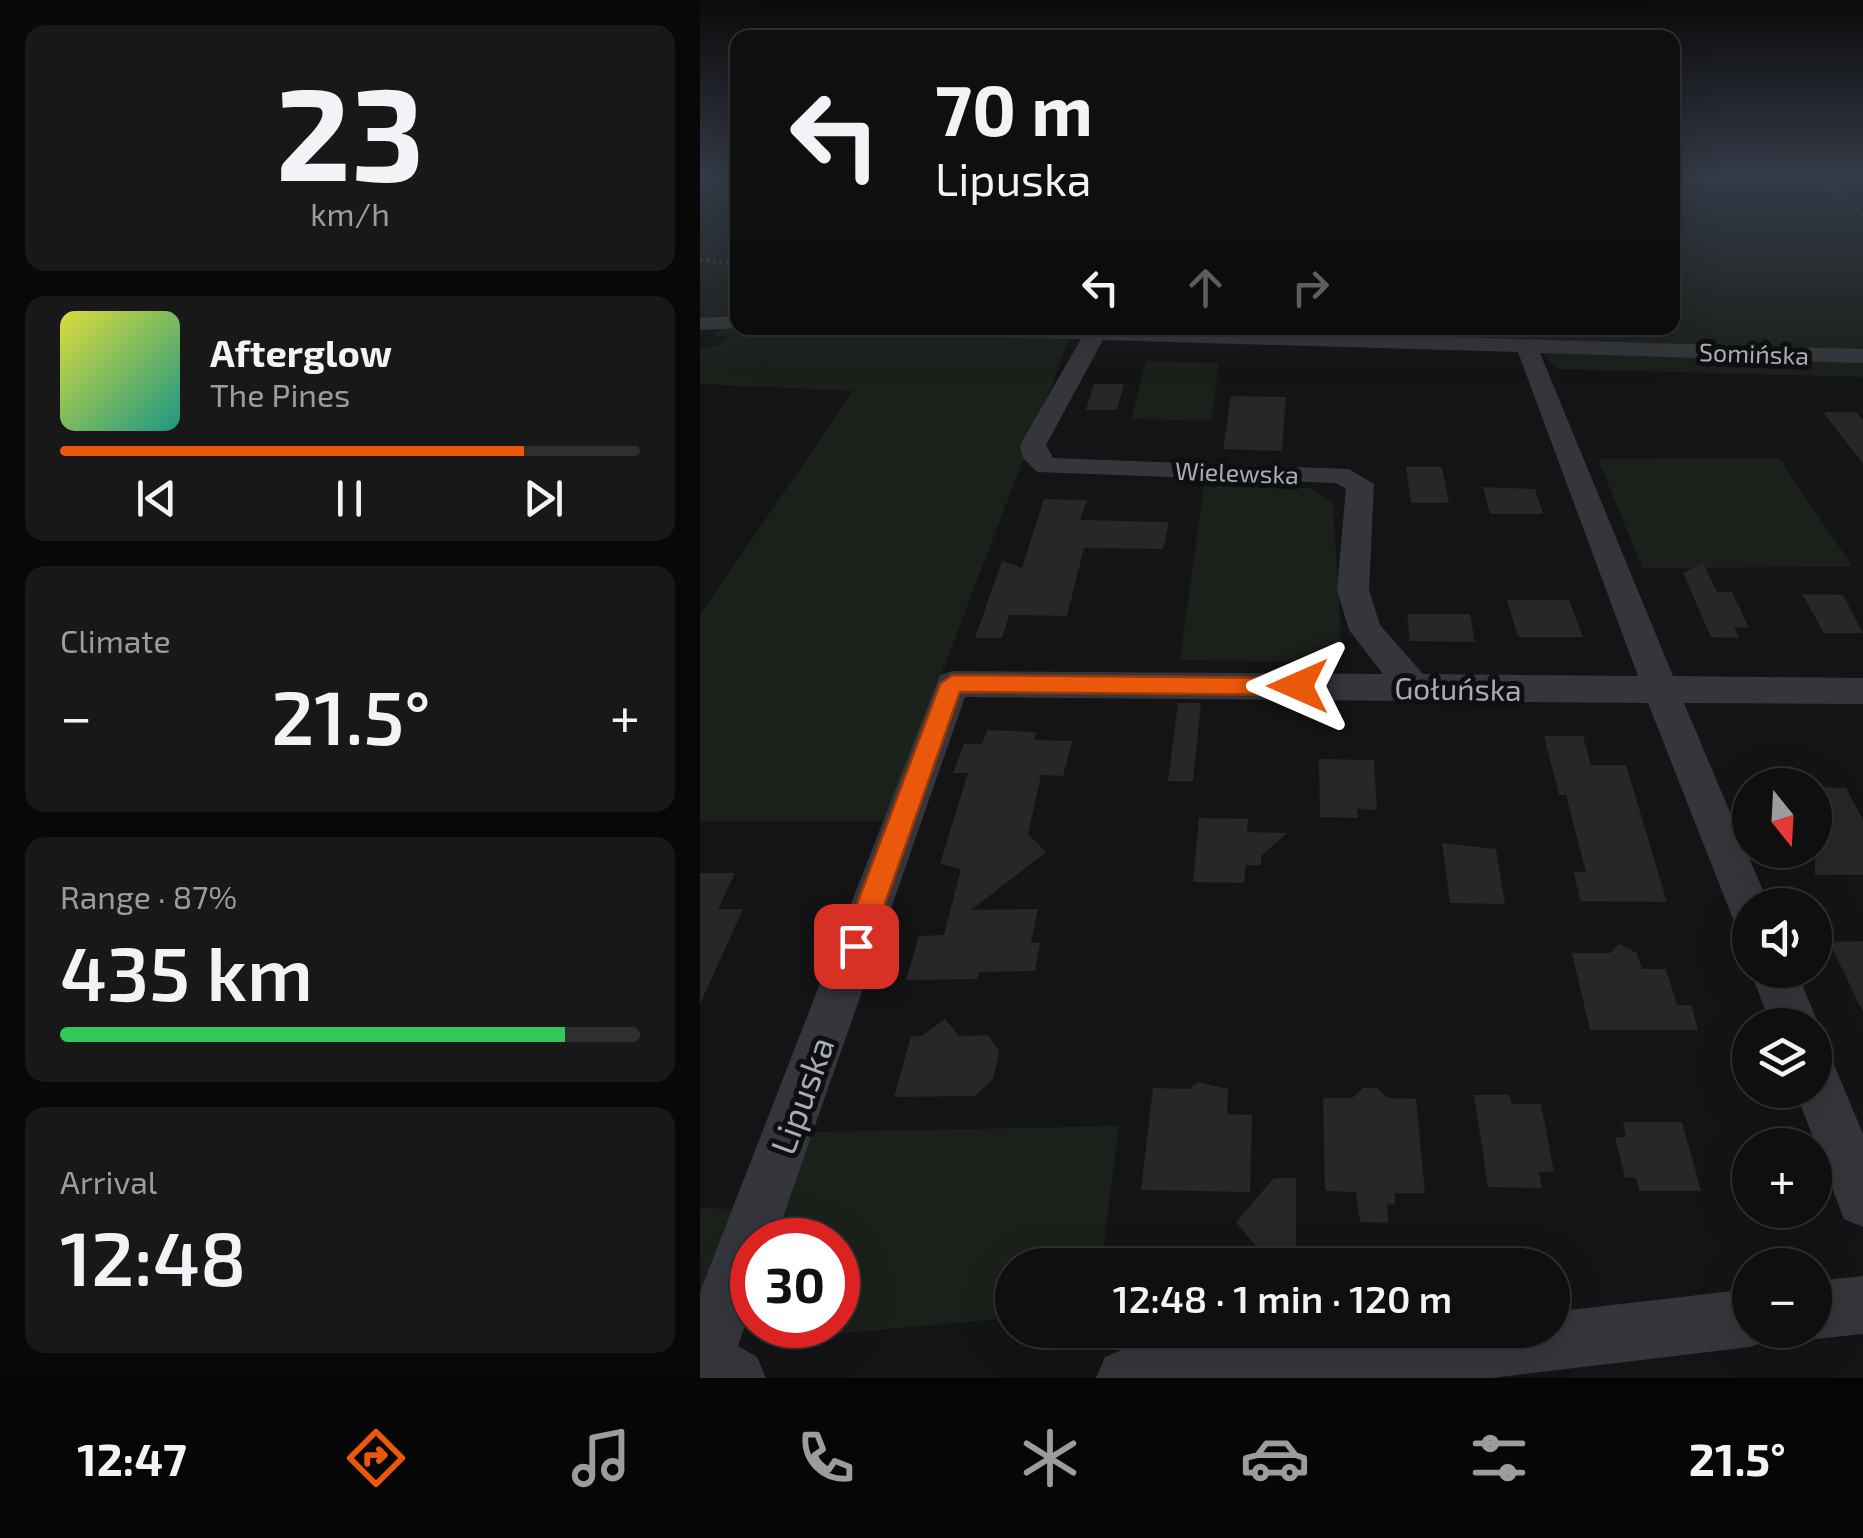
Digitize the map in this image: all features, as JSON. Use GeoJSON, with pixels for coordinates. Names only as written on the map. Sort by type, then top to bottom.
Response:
{"type":"FeatureCollection","features":[{"type":"Feature","properties":{"kind":"street"},"geometry":{"type":"LineString","coordinates":[[700,340],[718,323]]}},
{"type":"Feature","properties":{"kind":"street","name":"Wielewska"},"geometry":{"type":"LineString","coordinates":[[1094,335],[1033,445],[1036,458],[1046,466],[1339,475],[1360,484],[1353,590],[1364,630],[1414,688]]}},
{"type":"Feature","properties":{"kind":"street","name":"Somińska"},"geometry":{"type":"LineString","coordinates":[[1204,335],[1863,356]]}},
{"type":"Feature","properties":{"kind":"street"},"geometry":{"type":"LineString","coordinates":[[1528,347],[1553,424],[1741,888]]}},
{"type":"Feature","properties":{"kind":"street","name":"Gołuńska"},"geometry":{"type":"LineString","coordinates":[[952,684],[1863,691]]}},
{"type":"Feature","properties":{"kind":"street","name":"Lipuska"},"geometry":{"type":"LineString","coordinates":[[736,1378],[704,1359],[952,684]]}},
{"type":"Feature","properties":{"kind":"street"},"geometry":{"type":"LineString","coordinates":[[1827,1108],[1863,1200]]}},
{"type":"Feature","properties":{"kind":"street"},"geometry":{"type":"LineString","coordinates":[[1832,1308],[1863,1305]]}},
{"type":"Feature","properties":{"kind":"street"},"geometry":{"type":"LineString","coordinates":[[1126,1378],[1452,1366],[1732,1321]]}},
{"type":"Feature","properties":{"kind":"path"},"geometry":{"type":"LineString","coordinates":[[700,260],[730,263]]}},
{"type":"Feature","properties":{"kind":"shaded area"},"geometry":{"type":"Polygon","coordinates":[[[700,239],[730,239],[730,317],[700,319],[700,239]]]}},
{"type":"Feature","properties":{"kind":"shaded area"},"geometry":{"type":"Polygon","coordinates":[[[1680,239],[1863,239],[1863,377],[1556,369],[1535,343],[1286,335],[1680,335],[1680,239]]]}},
{"type":"Feature","properties":{"kind":"shaded area"},"geometry":{"type":"Polygon","coordinates":[[[720,329],[730,329],[730,335],[1071,335],[885,821],[700,821],[700,615],[853,391],[700,384],[700,349],[720,345],[728,336],[714,336],[720,329]]]}},
{"type":"Feature","properties":{"kind":"shaded area"},"geometry":{"type":"Polygon","coordinates":[[[1146,361],[1219,363],[1211,421],[1131,419],[1146,361]]]}},
{"type":"Feature","properties":{"kind":"shaded area"},"geometry":{"type":"Polygon","coordinates":[[[1779,458],[1853,567],[1642,568],[1598,459],[1779,458]]]}},
{"type":"Feature","properties":{"kind":"shaded area"},"geometry":{"type":"Polygon","coordinates":[[[1204,485],[1309,488],[1333,502],[1341,641],[1314,662],[1180,660],[1204,485]]]}},
{"type":"Feature","properties":{"kind":"shaded area"},"geometry":{"type":"Polygon","coordinates":[[[1119,1126],[1103,1248],[995,1248],[995,1320],[860,1332],[860,1218],[780,1218],[810,1132],[1119,1126]]]}},
{"type":"Feature","properties":{"kind":"shaded area"},"geometry":{"type":"Polygon","coordinates":[[[700,1208],[736,1209],[730,1218],[700,1303],[700,1208]]]}},
{"type":"Feature","properties":{"kind":"building"},"geometry":{"type":"Polygon","coordinates":[[[1094,384],[1124,384],[1117,410],[1086,410],[1094,384]]]}},
{"type":"Feature","properties":{"kind":"building"},"geometry":{"type":"Polygon","coordinates":[[[1231,396],[1286,397],[1282,451],[1223,449],[1231,396]]]}},
{"type":"Feature","properties":{"kind":"building"},"geometry":{"type":"Polygon","coordinates":[[[1823,412],[1856,412],[1863,420],[1863,464],[1823,412]]]}},
{"type":"Feature","properties":{"kind":"building"},"geometry":{"type":"Polygon","coordinates":[[[1406,467],[1442,467],[1449,503],[1411,503],[1406,467]]]}},
{"type":"Feature","properties":{"kind":"building"},"geometry":{"type":"Polygon","coordinates":[[[1483,487],[1535,489],[1543,514],[1490,514],[1483,487]]]}},
{"type":"Feature","properties":{"kind":"building"},"geometry":{"type":"Polygon","coordinates":[[[1044,499],[1087,500],[1080,520],[1169,522],[1163,549],[1084,548],[1067,616],[1009,615],[1002,638],[975,638],[1002,561],[1022,568],[1044,499]]]}},
{"type":"Feature","properties":{"kind":"building"},"geometry":{"type":"Polygon","coordinates":[[[1703,563],[1717,592],[1732,592],[1749,628],[1734,627],[1739,638],[1711,637],[1683,573],[1703,563]]]}},
{"type":"Feature","properties":{"kind":"building"},"geometry":{"type":"Polygon","coordinates":[[[1802,594],[1843,595],[1863,633],[1824,633],[1802,594]]]}},
{"type":"Feature","properties":{"kind":"building"},"geometry":{"type":"Polygon","coordinates":[[[1507,600],[1569,600],[1583,637],[1518,637],[1507,600]]]}},
{"type":"Feature","properties":{"kind":"building"},"geometry":{"type":"Polygon","coordinates":[[[1407,614],[1470,614],[1475,642],[1410,641],[1407,614]]]}},
{"type":"Feature","properties":{"kind":"building"},"geometry":{"type":"Polygon","coordinates":[[[1178,703],[1201,703],[1193,781],[1168,781],[1178,703]]]}},
{"type":"Feature","properties":{"kind":"building"},"geometry":{"type":"Polygon","coordinates":[[[987,730],[1036,732],[1034,740],[1072,741],[1063,776],[1041,775],[1028,834],[1046,852],[971,910],[1038,909],[1031,943],[1040,943],[1035,971],[979,972],[977,979],[906,980],[919,936],[944,935],[961,869],[940,864],[968,773],[953,773],[964,744],[982,744],[987,730]]]}},
{"type":"Feature","properties":{"kind":"building"},"geometry":{"type":"Polygon","coordinates":[[[1544,736],[1583,736],[1591,765],[1626,765],[1667,902],[1580,901],[1574,872],[1586,872],[1566,795],[1559,795],[1544,736]]]}},
{"type":"Feature","properties":{"kind":"building"},"geometry":{"type":"Polygon","coordinates":[[[1319,759],[1374,760],[1377,810],[1357,809],[1358,818],[1320,817],[1319,759]]]}},
{"type":"Feature","properties":{"kind":"building"},"geometry":{"type":"Polygon","coordinates":[[[1832,788],[1846,788],[1863,820],[1863,875],[1815,875],[1815,868],[1832,868],[1832,788]]]}},
{"type":"Feature","properties":{"kind":"building"},"geometry":{"type":"Polygon","coordinates":[[[1199,818],[1248,819],[1247,832],[1287,833],[1261,856],[1261,865],[1246,865],[1244,883],[1193,882],[1199,818]]]}},
{"type":"Feature","properties":{"kind":"building"},"geometry":{"type":"Polygon","coordinates":[[[1442,843],[1496,849],[1505,904],[1450,903],[1442,843]]]}},
{"type":"Feature","properties":{"kind":"building"},"geometry":{"type":"Polygon","coordinates":[[[700,873],[735,873],[718,909],[743,909],[700,1004],[700,873]]]}},
{"type":"Feature","properties":{"kind":"building"},"geometry":{"type":"Polygon","coordinates":[[[1863,941],[1863,1012],[1832,948],[1832,942],[1863,941]]]}},
{"type":"Feature","properties":{"kind":"building"},"geometry":{"type":"Polygon","coordinates":[[[1619,944],[1637,953],[1642,969],[1666,969],[1677,1005],[1691,1005],[1698,1030],[1590,1030],[1572,953],[1610,953],[1619,944]]]}},
{"type":"Feature","properties":{"kind":"building"},"geometry":{"type":"Polygon","coordinates":[[[945,1019],[959,1036],[988,1035],[999,1051],[993,1079],[975,1096],[894,1097],[911,1036],[922,1036],[945,1019]]]}},
{"type":"Feature","properties":{"kind":"building"},"geometry":{"type":"Polygon","coordinates":[[[1198,1082],[1228,1089],[1227,1114],[1252,1115],[1250,1192],[1141,1190],[1153,1088],[1189,1089],[1198,1082]]]}},
{"type":"Feature","properties":{"kind":"building"},"geometry":{"type":"Polygon","coordinates":[[[1363,1088],[1377,1088],[1388,1098],[1416,1099],[1425,1193],[1395,1193],[1395,1204],[1387,1205],[1388,1223],[1360,1222],[1356,1192],[1325,1191],[1323,1098],[1352,1098],[1363,1088]]]}},
{"type":"Feature","properties":{"kind":"building"},"geometry":{"type":"Polygon","coordinates":[[[1474,1095],[1509,1095],[1512,1104],[1541,1104],[1554,1172],[1539,1172],[1542,1188],[1488,1187],[1474,1095]]]}},
{"type":"Feature","properties":{"kind":"building"},"geometry":{"type":"Polygon","coordinates":[[[1623,1122],[1682,1122],[1701,1191],[1639,1191],[1636,1178],[1625,1177],[1615,1137],[1626,1137],[1623,1122]]]}},
{"type":"Feature","properties":{"kind":"building"},"geometry":{"type":"Polygon","coordinates":[[[1274,1178],[1296,1178],[1296,1248],[1257,1248],[1236,1222],[1274,1178]]]}},
{"type":"Feature","properties":{"kind":"route"},"geometry":{"type":"LineString","coordinates":[[856,946],[952,684],[1298,686]]}}]}
